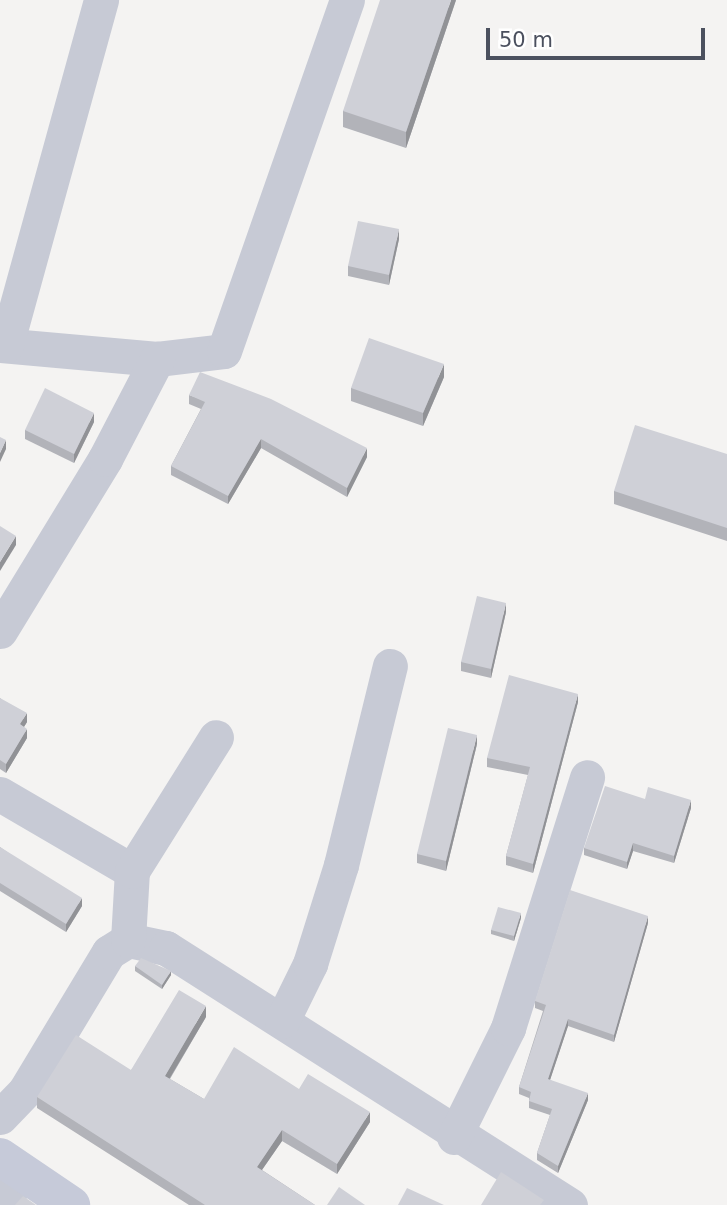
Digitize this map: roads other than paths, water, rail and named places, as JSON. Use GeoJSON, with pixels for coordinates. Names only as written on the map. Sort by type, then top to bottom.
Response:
{"type":"FeatureCollection","features":[{"type":"Feature","properties":{"kind":"main road"},"geometry":{"type":"LineString","coordinates":[[7,1178],[71,1205]]}},
{"type":"Feature","properties":{"kind":"street"},"geometry":{"type":"LineString","coordinates":[[101,0],[3,345],[157,359],[225,351],[347,0]]}},
{"type":"Feature","properties":{"kind":"street"},"geometry":{"type":"LineString","coordinates":[[0,631],[105,459],[157,359]]}},
{"type":"Feature","properties":{"kind":"street"},"geometry":{"type":"LineString","coordinates":[[282,1021],[310,964],[341,866],[390,666]]}},
{"type":"Feature","properties":{"kind":"street"},"geometry":{"type":"LineString","coordinates":[[128,940],[132,871],[216,737]]}},
{"type":"Feature","properties":{"kind":"street"},"geometry":{"type":"LineString","coordinates":[[454,1137],[508,1028],[587,777]]}},
{"type":"Feature","properties":{"kind":"street"},"geometry":{"type":"LineString","coordinates":[[0,794],[132,871]]}},
{"type":"Feature","properties":{"kind":"street"},"geometry":{"type":"LineString","coordinates":[[0,1117],[25,1091],[108,952],[128,940],[166,948],[395,1089],[454,1137],[570,1205]]}}]}
